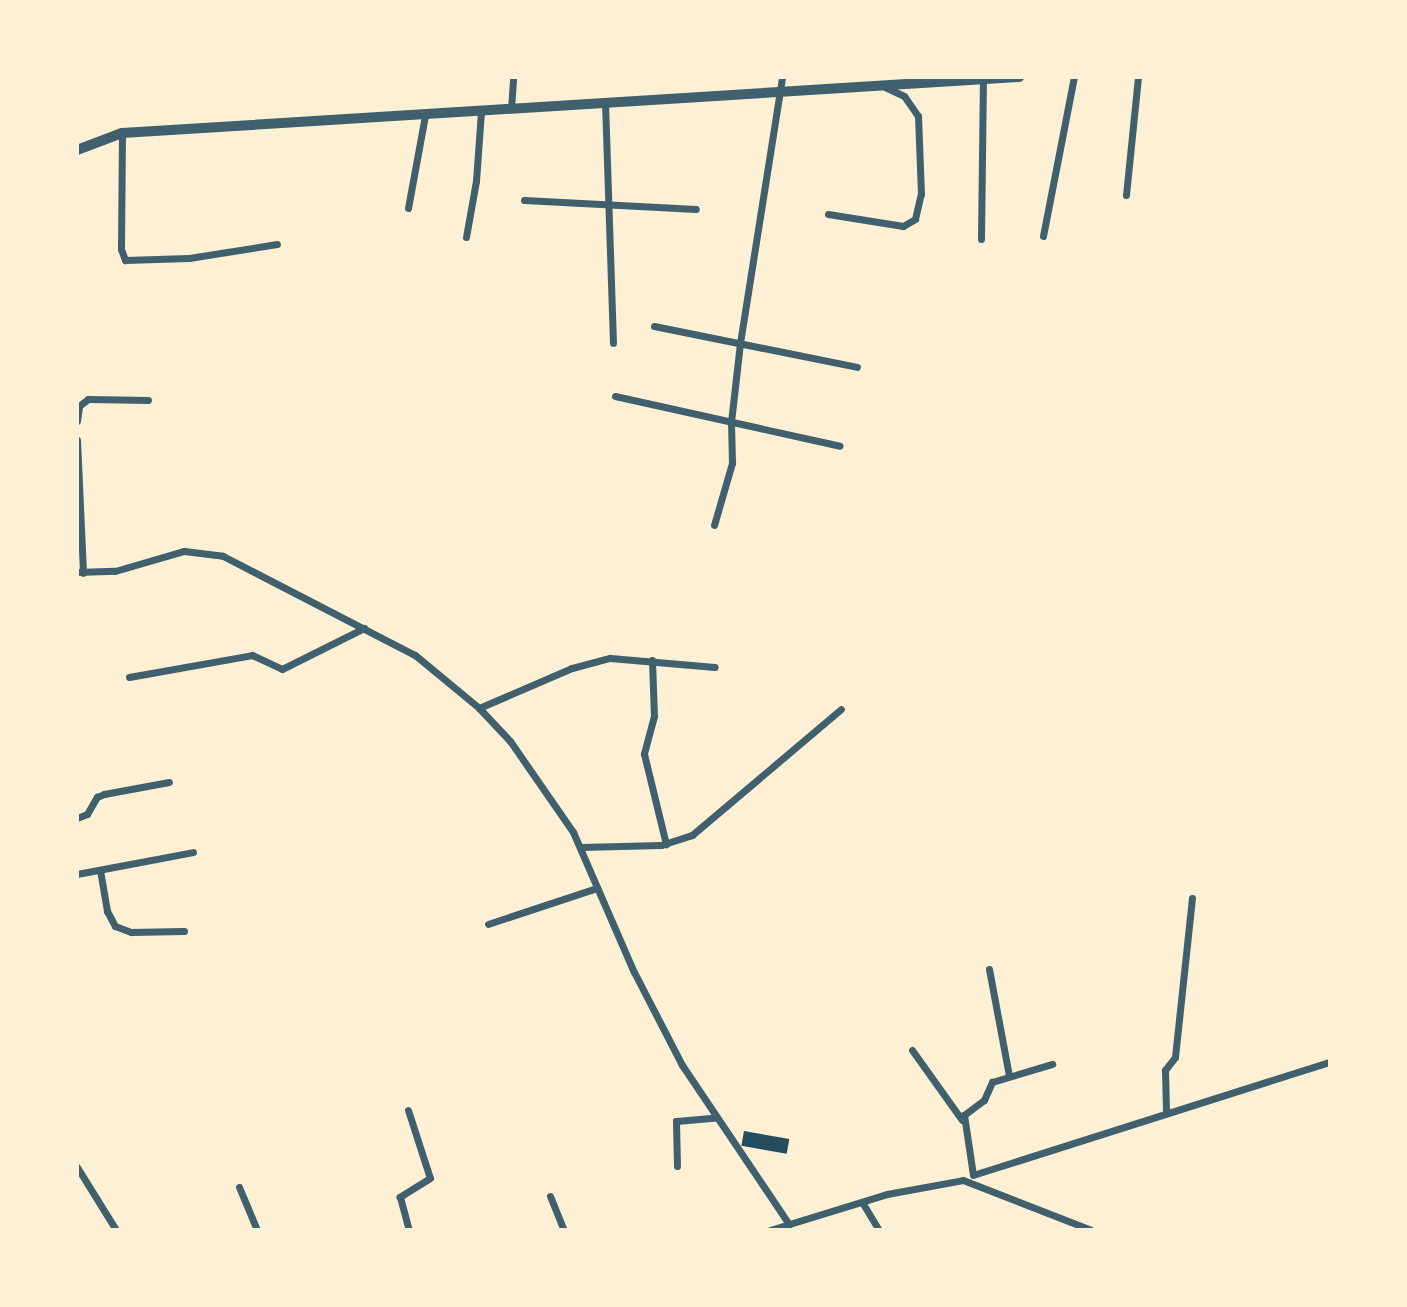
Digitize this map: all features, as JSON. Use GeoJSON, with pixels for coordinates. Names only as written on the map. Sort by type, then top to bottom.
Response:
{"type":"FeatureCollection","features":[{"type":"Feature","properties":{"kind":"street"},"geometry":{"type":"LineString","coordinates":[[511,109],[513,77]]}},
{"type":"Feature","properties":{"kind":"street"},"geometry":{"type":"LineString","coordinates":[[713,525],[732,463],[731,422],[740,343],[782,77]]}},
{"type":"Feature","properties":{"kind":"street"},"geometry":{"type":"LineString","coordinates":[[77,150],[122,133],[605,102],[780,94],[884,87],[923,80],[1019,77]]}},
{"type":"Feature","properties":{"kind":"street"},"geometry":{"type":"LineString","coordinates":[[1043,236],[1074,77]]}},
{"type":"Feature","properties":{"kind":"street"},"geometry":{"type":"LineString","coordinates":[[1126,195],[1138,77]]}},
{"type":"Feature","properties":{"kind":"street"},"geometry":{"type":"LineString","coordinates":[[981,239],[983,80]]}},
{"type":"Feature","properties":{"kind":"street"},"geometry":{"type":"LineString","coordinates":[[828,214],[903,226],[915,219],[922,194],[918,116],[904,96],[884,87]]}},
{"type":"Feature","properties":{"kind":"street"},"geometry":{"type":"LineString","coordinates":[[605,102],[606,206],[613,343]]}},
{"type":"Feature","properties":{"kind":"street"},"geometry":{"type":"LineString","coordinates":[[466,237],[476,181],[481,111]]}},
{"type":"Feature","properties":{"kind":"street"},"geometry":{"type":"LineString","coordinates":[[408,208],[425,115]]}},
{"type":"Feature","properties":{"kind":"street"},"geometry":{"type":"LineString","coordinates":[[122,133],[121,249],[125,260],[189,258],[277,244]]}},
{"type":"Feature","properties":{"kind":"street"},"geometry":{"type":"LineString","coordinates":[[524,200],[696,209]]}},
{"type":"Feature","properties":{"kind":"street"},"geometry":{"type":"LineString","coordinates":[[654,326],[857,367]]}},
{"type":"Feature","properties":{"kind":"street"},"geometry":{"type":"LineString","coordinates":[[615,396],[840,446]]}},
{"type":"Feature","properties":{"kind":"street"},"geometry":{"type":"LineString","coordinates":[[77,421],[79,406],[88,399],[148,400]]}},
{"type":"Feature","properties":{"kind":"street"},"geometry":{"type":"LineString","coordinates":[[77,440],[80,572],[115,571],[173,553],[202,551],[234,561],[415,655],[479,708],[541,784],[581,846],[597,888],[670,1042],[714,1118],[789,1224]]}},
{"type":"Feature","properties":{"kind":"street"},"geometry":{"type":"LineString","coordinates":[[128,677],[253,655],[282,669],[364,628]]}},
{"type":"Feature","properties":{"kind":"street"},"geometry":{"type":"LineString","coordinates":[[479,708],[572,668],[610,658],[715,667]]}},
{"type":"Feature","properties":{"kind":"street"},"geometry":{"type":"LineString","coordinates":[[652,660],[654,716],[644,754],[666,844]]}},
{"type":"Feature","properties":{"kind":"street"},"geometry":{"type":"LineString","coordinates":[[581,846],[666,844],[708,823],[841,709]]}},
{"type":"Feature","properties":{"kind":"street"},"geometry":{"type":"LineString","coordinates":[[77,818],[88,814],[96,797],[169,782]]}},
{"type":"Feature","properties":{"kind":"street"},"geometry":{"type":"LineString","coordinates":[[77,874],[193,852]]}},
{"type":"Feature","properties":{"kind":"street"},"geometry":{"type":"LineString","coordinates":[[100,870],[107,911],[116,926],[131,932],[184,932]]}},
{"type":"Feature","properties":{"kind":"street"},"geometry":{"type":"LineString","coordinates":[[488,924],[597,888]]}},
{"type":"Feature","properties":{"kind":"street"},"geometry":{"type":"LineString","coordinates":[[1166,1111],[1165,1070],[1175,1057],[1192,898]]}},
{"type":"Feature","properties":{"kind":"street"},"geometry":{"type":"LineString","coordinates":[[989,969],[1009,1076]]}},
{"type":"Feature","properties":{"kind":"street"},"geometry":{"type":"LineString","coordinates":[[912,1050],[962,1120],[976,1174]]}},
{"type":"Feature","properties":{"kind":"street"},"geometry":{"type":"LineString","coordinates":[[770,1230],[862,1202],[963,1180],[1166,1111],[1330,1062]]}},
{"type":"Feature","properties":{"kind":"street"},"geometry":{"type":"LineString","coordinates":[[962,1120],[984,1100],[988,1085],[1052,1064]]}},
{"type":"Feature","properties":{"kind":"street"},"geometry":{"type":"LineString","coordinates":[[408,1110],[430,1178],[400,1197],[409,1230]]}},
{"type":"Feature","properties":{"kind":"street"},"geometry":{"type":"LineString","coordinates":[[677,1166],[676,1121],[714,1118]]}},
{"type":"Feature","properties":{"kind":"street"},"geometry":{"type":"LineString","coordinates":[[77,1167],[116,1230]]}},
{"type":"Feature","properties":{"kind":"street"},"geometry":{"type":"LineString","coordinates":[[963,1180],[1091,1230]]}},
{"type":"Feature","properties":{"kind":"street"},"geometry":{"type":"LineString","coordinates":[[239,1187],[257,1230]]}},
{"type":"Feature","properties":{"kind":"street"},"geometry":{"type":"LineString","coordinates":[[550,1196],[564,1230]]}},
{"type":"Feature","properties":{"kind":"street"},"geometry":{"type":"LineString","coordinates":[[862,1202],[879,1230]]}},
{"type":"Feature","properties":{"kind":"building"},"geometry":{"type":"Polygon","coordinates":[[[744,1131],[789,1139],[787,1154],[741,1146],[744,1131]]]}}]}
